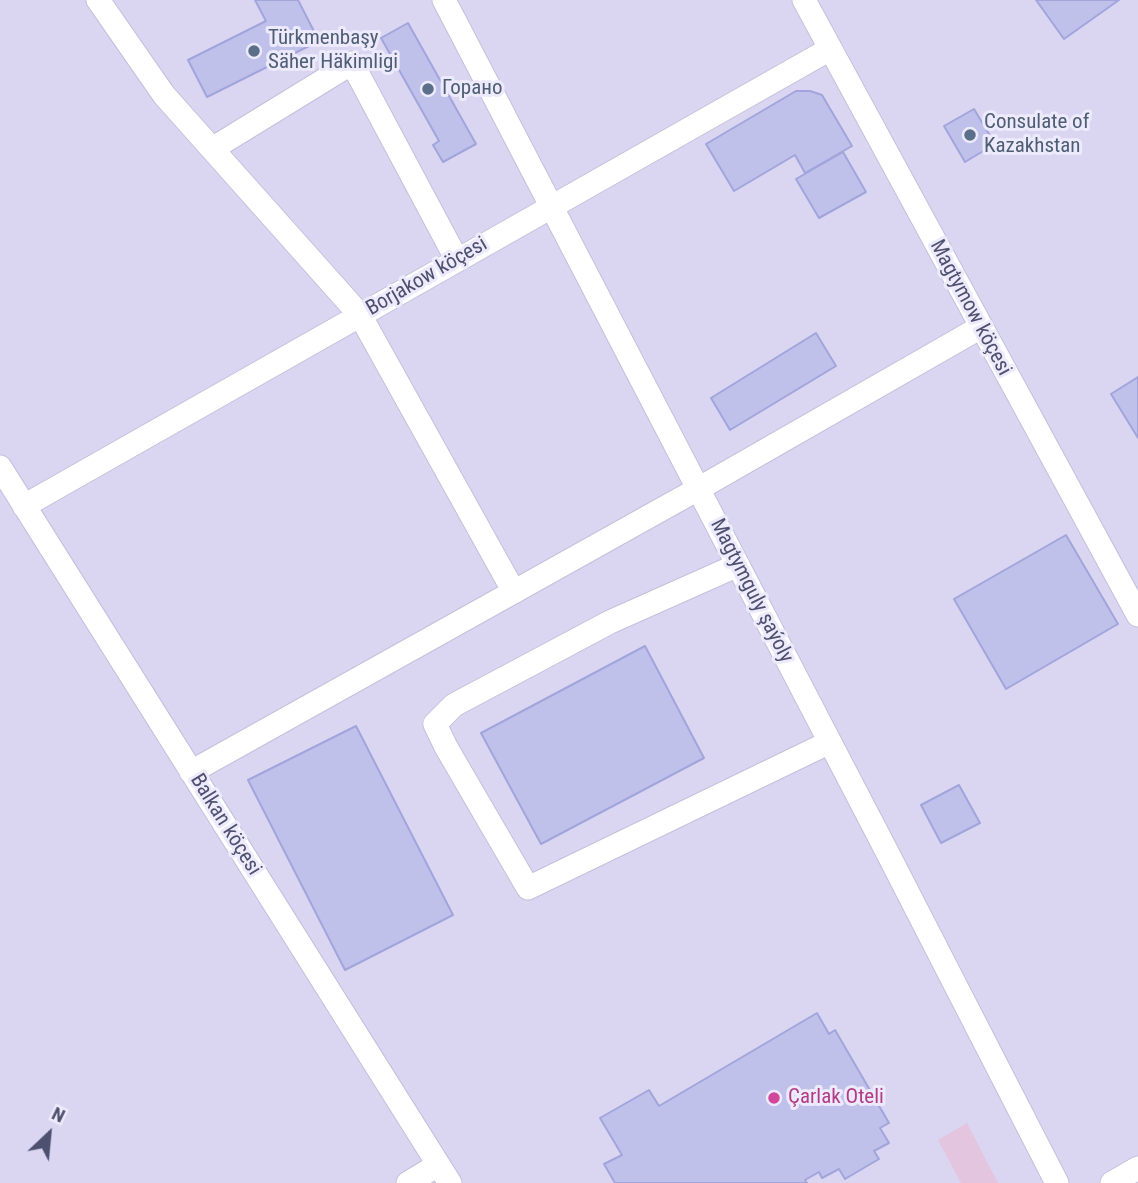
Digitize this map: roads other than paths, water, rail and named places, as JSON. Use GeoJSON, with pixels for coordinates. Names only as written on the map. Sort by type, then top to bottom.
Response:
{"type":"FeatureCollection","features":[{"type":"Feature","properties":{"kind":"street"},"geometry":{"type":"LineString","coordinates":[[98,0],[164,95],[360,315],[514,592]]}},
{"type":"Feature","properties":{"kind":"street","name":"Magtymguly şaýoly"},"geometry":{"type":"LineString","coordinates":[[444,0],[1057,1183]]}},
{"type":"Feature","properties":{"kind":"street","name":"Magtymow köçesi"},"geometry":{"type":"LineString","coordinates":[[804,0],[1138,615]]}},
{"type":"Feature","properties":{"kind":"street","name":"Borjakow köçesi"},"geometry":{"type":"LineString","coordinates":[[24,506],[830,49]]}},
{"type":"Feature","properties":{"kind":"street"},"geometry":{"type":"LineString","coordinates":[[212,149],[352,63],[457,260]]}},
{"type":"Feature","properties":{"kind":"street"},"geometry":{"type":"LineString","coordinates":[[191,772],[698,489],[981,327]]}},
{"type":"Feature","properties":{"kind":"street","name":"Balkan köçesi"},"geometry":{"type":"LineString","coordinates":[[0,467],[444,1174]]}},
{"type":"Feature","properties":{"kind":"street"},"geometry":{"type":"LineString","coordinates":[[738,565],[610,622],[454,705],[435,724],[446,747],[528,888],[830,742]]}},
{"type":"Feature","properties":{"kind":"street"},"geometry":{"type":"LineString","coordinates":[[1112,1183],[1138,1168]]}},
{"type":"Feature","properties":{"kind":"street"},"geometry":{"type":"LineString","coordinates":[[408,1183],[444,1174]]}},
{"type":"Feature","properties":{"kind":"place","name":"Türkmenbaşy Säher Häkimligi"},"geometry":{"type":"Point","coordinates":[254,51]}},
{"type":"Feature","properties":{"kind":"place","name":"Горано"},"geometry":{"type":"Point","coordinates":[428,89]}},
{"type":"Feature","properties":{"kind":"place","name":"Consulate of Kazakhstan"},"geometry":{"type":"Point","coordinates":[970,135]}},
{"type":"Feature","properties":{"kind":"place","name":"Çarlak Oteli"},"geometry":{"type":"Point","coordinates":[774,1098]}}]}
